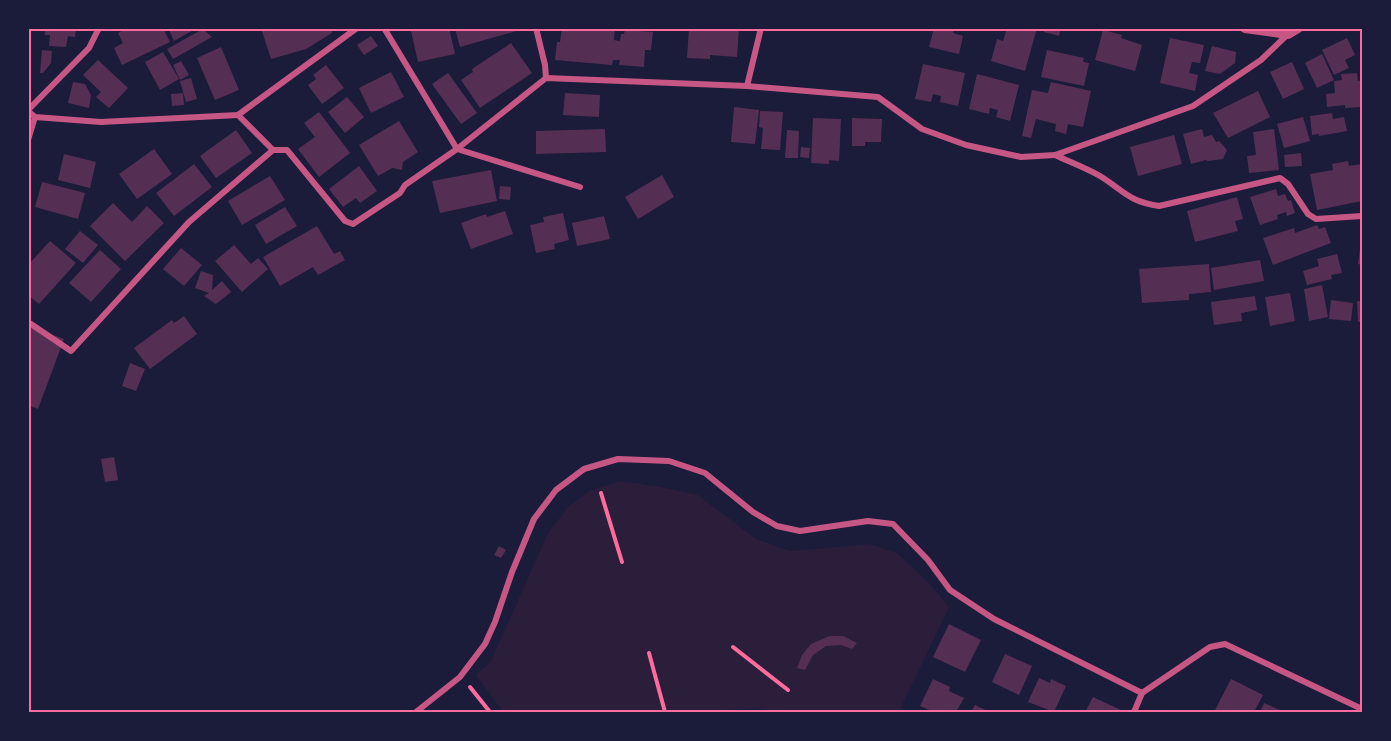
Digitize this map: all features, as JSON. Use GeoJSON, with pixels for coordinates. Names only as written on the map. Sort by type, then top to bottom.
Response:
{"type":"FeatureCollection","features":[{"type":"Feature","properties":{"kind":"street"},"geometry":{"type":"LineString","coordinates":[[99,28],[89,48],[28,110],[35,117],[101,122],[238,115],[357,28]]}},
{"type":"Feature","properties":{"kind":"street"},"geometry":{"type":"LineString","coordinates":[[384,28],[458,148],[580,187]]}},
{"type":"Feature","properties":{"kind":"street"},"geometry":{"type":"LineString","coordinates":[[536,28],[546,78]]}},
{"type":"Feature","properties":{"kind":"street"},"geometry":{"type":"LineString","coordinates":[[747,86],[761,28]]}},
{"type":"Feature","properties":{"kind":"street"},"geometry":{"type":"LineString","coordinates":[[1245,28],[1288,34]]}},
{"type":"Feature","properties":{"kind":"street"},"geometry":{"type":"LineString","coordinates":[[28,322],[71,351],[189,222],[273,150],[287,150],[345,221],[353,224],[400,193],[405,185],[458,148],[546,78],[747,86],[878,97],[922,129],[966,145],[1021,157],[1056,155],[1193,106],[1261,60],[1288,34],[1299,28]]}},
{"type":"Feature","properties":{"kind":"street"},"geometry":{"type":"LineString","coordinates":[[238,115],[273,150]]}},
{"type":"Feature","properties":{"kind":"street"},"geometry":{"type":"LineString","coordinates":[[28,140],[35,117]]}},
{"type":"Feature","properties":{"kind":"street"},"geometry":{"type":"LineString","coordinates":[[1056,155],[1100,176],[1125,195],[1144,204],[1159,206],[1280,178],[1288,184],[1308,214],[1316,219],[1362,216]]}},
{"type":"Feature","properties":{"kind":"street"},"geometry":{"type":"LineString","coordinates":[[416,712],[460,677],[485,644],[534,519],[556,490],[585,469],[618,459],[669,460],[705,473],[753,512],[777,526],[800,531],[868,521],[893,524],[928,560],[950,590],[974,607],[1142,693]]}},
{"type":"Feature","properties":{"kind":"street"},"geometry":{"type":"LineString","coordinates":[[1134,712],[1142,693],[1210,647],[1225,644],[1335,694],[1362,709]]}},
{"type":"Feature","properties":{"kind":"path"},"geometry":{"type":"LineString","coordinates":[[601,493],[622,562]]}},
{"type":"Feature","properties":{"kind":"path"},"geometry":{"type":"LineString","coordinates":[[734,647],[788,690]]}},
{"type":"Feature","properties":{"kind":"path"},"geometry":{"type":"LineString","coordinates":[[649,653],[665,712]]}},
{"type":"Feature","properties":{"kind":"path"},"geometry":{"type":"LineString","coordinates":[[468,683],[490,712]]}},
{"type":"Feature","properties":{"kind":"shaded area"},"geometry":{"type":"Polygon","coordinates":[[[620,481],[698,495],[756,539],[790,551],[870,544],[897,553],[929,583],[949,607],[899,712],[785,712],[757,708],[694,712],[503,712],[476,675],[491,661],[548,533],[568,507],[589,491],[620,481]]]}},
{"type":"Feature","properties":{"kind":"building"},"geometry":{"type":"Polygon","coordinates":[[[45,28],[76,28],[75,37],[68,36],[66,47],[49,46],[50,35],[45,35],[45,28]]]}},
{"type":"Feature","properties":{"kind":"building"},"geometry":{"type":"Polygon","coordinates":[[[127,28],[163,28],[170,42],[122,65],[114,48],[123,43],[118,33],[127,28]]]}},
{"type":"Feature","properties":{"kind":"building"},"geometry":{"type":"Polygon","coordinates":[[[168,28],[197,28],[174,41],[168,28]]]}},
{"type":"Feature","properties":{"kind":"building"},"geometry":{"type":"Polygon","coordinates":[[[261,28],[331,28],[332,33],[306,49],[271,59],[261,28]]]}},
{"type":"Feature","properties":{"kind":"building"},"geometry":{"type":"Polygon","coordinates":[[[423,28],[449,28],[455,54],[418,62],[411,31],[423,28]]]}},
{"type":"Feature","properties":{"kind":"building"},"geometry":{"type":"Polygon","coordinates":[[[455,28],[520,28],[520,30],[460,47],[455,28]]]}},
{"type":"Feature","properties":{"kind":"building"},"geometry":{"type":"Polygon","coordinates":[[[562,28],[615,29],[614,40],[620,41],[621,34],[624,34],[625,30],[653,32],[651,50],[645,50],[644,67],[619,65],[620,60],[613,60],[612,65],[555,60],[557,42],[560,42],[562,28]]]}},
{"type":"Feature","properties":{"kind":"building"},"geometry":{"type":"Polygon","coordinates":[[[689,28],[739,28],[737,57],[710,55],[710,59],[687,58],[689,28]]]}},
{"type":"Feature","properties":{"kind":"building"},"geometry":{"type":"Polygon","coordinates":[[[934,28],[954,28],[953,33],[963,36],[959,54],[929,47],[934,28]]]}},
{"type":"Feature","properties":{"kind":"building"},"geometry":{"type":"Polygon","coordinates":[[[1007,28],[1037,28],[1025,71],[991,61],[997,39],[1003,41],[1007,28]]]}},
{"type":"Feature","properties":{"kind":"building"},"geometry":{"type":"Polygon","coordinates":[[[1045,28],[1061,28],[1059,36],[1044,32],[1045,28]]]}},
{"type":"Feature","properties":{"kind":"building"},"geometry":{"type":"Polygon","coordinates":[[[203,29],[212,37],[173,59],[167,49],[203,29]]]}},
{"type":"Feature","properties":{"kind":"building"},"geometry":{"type":"Polygon","coordinates":[[[1103,30],[1122,35],[1121,38],[1142,45],[1135,71],[1095,60],[1103,30]]]}},
{"type":"Feature","properties":{"kind":"building"},"geometry":{"type":"Polygon","coordinates":[[[371,36],[378,46],[364,55],[357,45],[371,36]]]}},
{"type":"Feature","properties":{"kind":"building"},"geometry":{"type":"Polygon","coordinates":[[[1170,38],[1204,45],[1200,63],[1192,62],[1189,73],[1198,75],[1195,91],[1160,83],[1170,38]]]}},
{"type":"Feature","properties":{"kind":"building"},"geometry":{"type":"Polygon","coordinates":[[[1347,38],[1355,55],[1345,60],[1349,68],[1334,75],[1322,50],[1347,38]]]}},
{"type":"Feature","properties":{"kind":"building"},"geometry":{"type":"Polygon","coordinates":[[[511,43],[532,73],[480,108],[461,80],[473,72],[472,69],[511,43]]]}},
{"type":"Feature","properties":{"kind":"building"},"geometry":{"type":"Polygon","coordinates":[[[1212,46],[1236,52],[1235,63],[1220,74],[1205,71],[1212,46]]]}},
{"type":"Feature","properties":{"kind":"building"},"geometry":{"type":"Polygon","coordinates":[[[221,47],[239,90],[215,100],[197,58],[221,47]]]}},
{"type":"Feature","properties":{"kind":"building"},"geometry":{"type":"Polygon","coordinates":[[[42,50],[52,51],[51,63],[43,73],[40,73],[42,50]]]}},
{"type":"Feature","properties":{"kind":"building"},"geometry":{"type":"Polygon","coordinates":[[[1047,50],[1084,58],[1083,62],[1089,63],[1084,86],[1041,77],[1047,50]]]}},
{"type":"Feature","properties":{"kind":"building"},"geometry":{"type":"Polygon","coordinates":[[[163,52],[179,79],[160,90],[145,62],[163,52]]]}},
{"type":"Feature","properties":{"kind":"building"},"geometry":{"type":"Polygon","coordinates":[[[1322,54],[1334,80],[1317,88],[1305,63],[1322,54]]]}},
{"type":"Feature","properties":{"kind":"building"},"geometry":{"type":"Polygon","coordinates":[[[98,60],[128,88],[109,108],[96,97],[101,92],[83,75],[98,60]]]}},
{"type":"Feature","properties":{"kind":"building"},"geometry":{"type":"Polygon","coordinates":[[[181,61],[189,75],[180,80],[173,65],[181,61]]]}},
{"type":"Feature","properties":{"kind":"building"},"geometry":{"type":"Polygon","coordinates":[[[1292,62],[1304,89],[1283,99],[1270,72],[1292,62]]]}},
{"type":"Feature","properties":{"kind":"building"},"geometry":{"type":"Polygon","coordinates":[[[923,64],[965,73],[958,106],[940,102],[941,96],[933,94],[931,102],[915,99],[923,64]]]}},
{"type":"Feature","properties":{"kind":"building"},"geometry":{"type":"Polygon","coordinates":[[[326,65],[344,88],[322,104],[308,85],[316,79],[313,75],[326,65]]]}},
{"type":"Feature","properties":{"kind":"building"},"geometry":{"type":"Polygon","coordinates":[[[391,72],[404,97],[371,113],[359,88],[391,72]]]}},
{"type":"Feature","properties":{"kind":"building"},"geometry":{"type":"Polygon","coordinates":[[[448,73],[477,113],[461,124],[432,84],[448,73]]]}},
{"type":"Feature","properties":{"kind":"building"},"geometry":{"type":"Polygon","coordinates":[[[1357,73],[1358,81],[1362,80],[1362,107],[1345,108],[1345,105],[1327,107],[1326,94],[1335,93],[1334,81],[1342,80],[1341,74],[1357,73]]]}},
{"type":"Feature","properties":{"kind":"building"},"geometry":{"type":"Polygon","coordinates":[[[977,74],[1019,85],[1010,121],[996,117],[998,110],[990,108],[989,114],[969,109],[977,74]]]}},
{"type":"Feature","properties":{"kind":"building"},"geometry":{"type":"Polygon","coordinates":[[[191,78],[197,99],[186,102],[180,81],[191,78]]]}},
{"type":"Feature","properties":{"kind":"building"},"geometry":{"type":"Polygon","coordinates":[[[73,82],[85,84],[91,95],[89,108],[68,103],[73,82]]]}},
{"type":"Feature","properties":{"kind":"building"},"geometry":{"type":"Polygon","coordinates":[[[1051,82],[1091,91],[1083,127],[1068,124],[1066,134],[1055,131],[1056,124],[1036,119],[1031,138],[1022,136],[1032,90],[1048,93],[1051,82]]]}},
{"type":"Feature","properties":{"kind":"building"},"geometry":{"type":"Polygon","coordinates":[[[1258,91],[1270,117],[1228,138],[1213,113],[1258,91]]]}},
{"type":"Feature","properties":{"kind":"building"},"geometry":{"type":"Polygon","coordinates":[[[183,93],[184,105],[172,106],[171,94],[183,93]]]}},
{"type":"Feature","properties":{"kind":"building"},"geometry":{"type":"Polygon","coordinates":[[[565,93],[600,95],[599,117],[563,115],[565,93]]]}},
{"type":"Feature","properties":{"kind":"building"},"geometry":{"type":"Polygon","coordinates":[[[347,97],[364,117],[345,133],[328,112],[347,97]]]}},
{"type":"Feature","properties":{"kind":"building"},"geometry":{"type":"Polygon","coordinates":[[[734,107],[759,110],[755,144],[731,142],[734,107]]]}},
{"type":"Feature","properties":{"kind":"building"},"geometry":{"type":"Polygon","coordinates":[[[760,111],[783,112],[780,150],[761,149],[763,128],[759,127],[760,111]]]}},
{"type":"Feature","properties":{"kind":"building"},"geometry":{"type":"Polygon","coordinates":[[[319,112],[350,153],[319,177],[298,149],[315,137],[304,123],[319,112]]]}},
{"type":"Feature","properties":{"kind":"building"},"geometry":{"type":"Polygon","coordinates":[[[1332,113],[1333,119],[1344,117],[1347,131],[1312,135],[1310,116],[1332,113]]]}},
{"type":"Feature","properties":{"kind":"building"},"geometry":{"type":"Polygon","coordinates":[[[1303,117],[1310,141],[1284,148],[1277,124],[1303,117]]]}},
{"type":"Feature","properties":{"kind":"building"},"geometry":{"type":"Polygon","coordinates":[[[813,118],[841,119],[839,161],[829,160],[829,164],[811,163],[813,118]]]}},
{"type":"Feature","properties":{"kind":"building"},"geometry":{"type":"Polygon","coordinates":[[[852,118],[882,119],[881,142],[865,142],[865,146],[852,146],[852,118]]]}},
{"type":"Feature","properties":{"kind":"building"},"geometry":{"type":"Polygon","coordinates":[[[399,121],[418,152],[403,162],[402,170],[392,168],[378,176],[359,145],[399,121]]]}},
{"type":"Feature","properties":{"kind":"building"},"geometry":{"type":"Polygon","coordinates":[[[605,129],[606,152],[536,154],[536,131],[605,129]]]}},
{"type":"Feature","properties":{"kind":"building"},"geometry":{"type":"Polygon","coordinates":[[[1202,129],[1204,137],[1212,135],[1216,142],[1219,141],[1227,150],[1223,159],[1191,164],[1183,134],[1202,129]]]}},
{"type":"Feature","properties":{"kind":"building"},"geometry":{"type":"Polygon","coordinates":[[[1274,129],[1279,170],[1249,173],[1247,156],[1256,155],[1253,132],[1274,129]]]}},
{"type":"Feature","properties":{"kind":"building"},"geometry":{"type":"Polygon","coordinates":[[[236,130],[252,153],[216,178],[200,156],[236,130]]]}},
{"type":"Feature","properties":{"kind":"building"},"geometry":{"type":"Polygon","coordinates":[[[787,130],[799,131],[798,158],[785,158],[787,130]]]}},
{"type":"Feature","properties":{"kind":"building"},"geometry":{"type":"Polygon","coordinates":[[[1174,135],[1182,164],[1138,176],[1130,147],[1174,135]]]}},
{"type":"Feature","properties":{"kind":"building"},"geometry":{"type":"Polygon","coordinates":[[[801,147],[810,148],[809,158],[800,157],[801,147]]]}},
{"type":"Feature","properties":{"kind":"building"},"geometry":{"type":"Polygon","coordinates":[[[154,149],[172,174],[137,199],[119,174],[154,149]]]}},
{"type":"Feature","properties":{"kind":"building"},"geometry":{"type":"Polygon","coordinates":[[[1301,153],[1302,166],[1285,167],[1284,155],[1301,153]]]}},
{"type":"Feature","properties":{"kind":"building"},"geometry":{"type":"Polygon","coordinates":[[[64,154],[96,162],[90,188],[58,180],[64,154]]]}},
{"type":"Feature","properties":{"kind":"building"},"geometry":{"type":"Polygon","coordinates":[[[1348,161],[1349,166],[1362,164],[1362,201],[1317,210],[1310,174],[1333,170],[1332,164],[1348,161]]]}},
{"type":"Feature","properties":{"kind":"building"},"geometry":{"type":"Polygon","coordinates":[[[194,164],[212,187],[174,216],[156,193],[194,164]]]}},
{"type":"Feature","properties":{"kind":"building"},"geometry":{"type":"Polygon","coordinates":[[[359,166],[377,191],[360,203],[356,198],[343,207],[329,189],[359,166]]]}},
{"type":"Feature","properties":{"kind":"building"},"geometry":{"type":"Polygon","coordinates":[[[491,170],[497,201],[440,213],[432,181],[491,170]]]}},
{"type":"Feature","properties":{"kind":"building"},"geometry":{"type":"Polygon","coordinates":[[[662,175],[674,197],[638,219],[625,197],[662,175]]]}},
{"type":"Feature","properties":{"kind":"building"},"geometry":{"type":"Polygon","coordinates":[[[270,176],[285,200],[242,225],[228,201],[270,176]]]}},
{"type":"Feature","properties":{"kind":"building"},"geometry":{"type":"Polygon","coordinates":[[[42,182],[85,193],[78,219],[35,207],[42,182]]]}},
{"type":"Feature","properties":{"kind":"building"},"geometry":{"type":"Polygon","coordinates":[[[500,186],[511,187],[510,200],[499,199],[500,186]]]}},
{"type":"Feature","properties":{"kind":"building"},"geometry":{"type":"Polygon","coordinates":[[[1276,189],[1278,196],[1285,194],[1288,201],[1291,200],[1295,213],[1287,216],[1286,212],[1277,215],[1278,219],[1260,225],[1250,197],[1276,189]]]}},
{"type":"Feature","properties":{"kind":"building"},"geometry":{"type":"Polygon","coordinates":[[[1237,197],[1243,219],[1235,221],[1238,231],[1195,242],[1187,211],[1237,197]]]}},
{"type":"Feature","properties":{"kind":"building"},"geometry":{"type":"Polygon","coordinates":[[[113,203],[132,222],[147,206],[164,223],[125,261],[90,226],[113,203]]]}},
{"type":"Feature","properties":{"kind":"building"},"geometry":{"type":"Polygon","coordinates":[[[285,207],[297,226],[266,244],[255,225],[285,207]]]}},
{"type":"Feature","properties":{"kind":"building"},"geometry":{"type":"Polygon","coordinates":[[[505,211],[513,234],[471,249],[461,223],[486,214],[487,217],[505,211]]]}},
{"type":"Feature","properties":{"kind":"building"},"geometry":{"type":"Polygon","coordinates":[[[563,213],[569,240],[554,244],[555,249],[536,253],[530,225],[544,222],[543,217],[563,213]]]}},
{"type":"Feature","properties":{"kind":"building"},"geometry":{"type":"Polygon","coordinates":[[[604,216],[610,239],[577,246],[572,223],[604,216]]]}},
{"type":"Feature","properties":{"kind":"building"},"geometry":{"type":"Polygon","coordinates":[[[1317,225],[1319,229],[1325,227],[1331,243],[1273,265],[1263,238],[1294,228],[1295,233],[1317,225]]]}},
{"type":"Feature","properties":{"kind":"building"},"geometry":{"type":"Polygon","coordinates":[[[317,226],[334,254],[340,251],[345,260],[318,275],[313,267],[280,286],[263,257],[317,226]]]}},
{"type":"Feature","properties":{"kind":"building"},"geometry":{"type":"Polygon","coordinates":[[[80,231],[98,245],[83,263],[65,249],[80,231]]]}},
{"type":"Feature","properties":{"kind":"building"},"geometry":{"type":"Polygon","coordinates":[[[50,241],[76,263],[39,304],[28,295],[28,265],[50,241]]]}},
{"type":"Feature","properties":{"kind":"building"},"geometry":{"type":"Polygon","coordinates":[[[1362,241],[1362,265],[1358,264],[1362,241]]]}},
{"type":"Feature","properties":{"kind":"building"},"geometry":{"type":"Polygon","coordinates":[[[234,245],[251,264],[258,258],[268,269],[242,292],[215,261],[234,245]]]}},
{"type":"Feature","properties":{"kind":"building"},"geometry":{"type":"Polygon","coordinates":[[[181,248],[202,265],[184,286],[163,269],[181,248]]]}},
{"type":"Feature","properties":{"kind":"building"},"geometry":{"type":"Polygon","coordinates":[[[100,250],[121,269],[91,302],[69,283],[100,250]]]}},
{"type":"Feature","properties":{"kind":"building"},"geometry":{"type":"Polygon","coordinates":[[[1337,254],[1342,273],[1331,275],[1332,279],[1307,285],[1303,271],[1319,266],[1317,259],[1337,254]]]}},
{"type":"Feature","properties":{"kind":"building"},"geometry":{"type":"Polygon","coordinates":[[[1260,260],[1264,281],[1214,290],[1211,268],[1260,260]]]}},
{"type":"Feature","properties":{"kind":"building"},"geometry":{"type":"Polygon","coordinates":[[[1209,264],[1211,292],[1189,294],[1189,300],[1142,303],[1139,269],[1209,264]]]}},
{"type":"Feature","properties":{"kind":"building"},"geometry":{"type":"Polygon","coordinates":[[[201,271],[213,275],[212,290],[222,281],[231,292],[216,304],[204,296],[209,293],[195,288],[201,271]]]}},
{"type":"Feature","properties":{"kind":"building"},"geometry":{"type":"Polygon","coordinates":[[[1322,285],[1328,317],[1309,321],[1304,289],[1322,285]]]}},
{"type":"Feature","properties":{"kind":"building"},"geometry":{"type":"Polygon","coordinates":[[[1290,293],[1295,321],[1270,326],[1265,297],[1290,293]]]}},
{"type":"Feature","properties":{"kind":"building"},"geometry":{"type":"Polygon","coordinates":[[[1255,296],[1257,310],[1241,313],[1242,321],[1214,325],[1211,302],[1255,296]]]}},
{"type":"Feature","properties":{"kind":"building"},"geometry":{"type":"Polygon","coordinates":[[[1331,300],[1353,303],[1351,321],[1329,319],[1331,300]]]}},
{"type":"Feature","properties":{"kind":"building"},"geometry":{"type":"Polygon","coordinates":[[[1357,301],[1362,301],[1362,321],[1358,322],[1357,301]]]}},
{"type":"Feature","properties":{"kind":"building"},"geometry":{"type":"Polygon","coordinates":[[[184,316],[197,334],[150,369],[134,348],[172,320],[174,323],[184,316]]]}},
{"type":"Feature","properties":{"kind":"building"},"geometry":{"type":"Polygon","coordinates":[[[28,326],[64,339],[38,409],[28,405],[28,326]]]}},
{"type":"Feature","properties":{"kind":"building"},"geometry":{"type":"Polygon","coordinates":[[[130,363],[145,369],[136,391],[122,386],[130,363]]]}},
{"type":"Feature","properties":{"kind":"building"},"geometry":{"type":"Polygon","coordinates":[[[114,457],[118,480],[105,482],[101,459],[114,457]]]}},
{"type":"Feature","properties":{"kind":"building"},"geometry":{"type":"Polygon","coordinates":[[[499,546],[506,550],[501,558],[494,555],[499,546]]]}},
{"type":"Feature","properties":{"kind":"building"},"geometry":{"type":"Polygon","coordinates":[[[949,624],[981,640],[965,672],[933,657],[949,624]]]}},
{"type":"Feature","properties":{"kind":"building"},"geometry":{"type":"Polygon","coordinates":[[[830,636],[843,636],[857,643],[852,649],[841,645],[826,646],[813,655],[805,670],[797,668],[802,655],[811,644],[830,636]]]}},
{"type":"Feature","properties":{"kind":"building"},"geometry":{"type":"Polygon","coordinates":[[[1005,654],[1032,666],[1019,695],[992,682],[1005,654]]]}},
{"type":"Feature","properties":{"kind":"building"},"geometry":{"type":"Polygon","coordinates":[[[1039,678],[1050,683],[1051,679],[1066,686],[1054,712],[1028,702],[1039,678]]]}},
{"type":"Feature","properties":{"kind":"building"},"geometry":{"type":"Polygon","coordinates":[[[933,679],[950,687],[949,691],[964,698],[956,712],[934,712],[920,706],[933,679]]]}},
{"type":"Feature","properties":{"kind":"building"},"geometry":{"type":"Polygon","coordinates":[[[1231,679],[1263,695],[1254,712],[1214,712],[1231,679]]]}},
{"type":"Feature","properties":{"kind":"building"},"geometry":{"type":"Polygon","coordinates":[[[1093,697],[1121,710],[1120,712],[1085,712],[1093,697]]]}},
{"type":"Feature","properties":{"kind":"building"},"geometry":{"type":"Polygon","coordinates":[[[1264,703],[1284,712],[1260,712],[1264,703]]]}},
{"type":"Feature","properties":{"kind":"building"},"geometry":{"type":"Polygon","coordinates":[[[975,705],[990,712],[971,712],[975,705]]]}}]}
